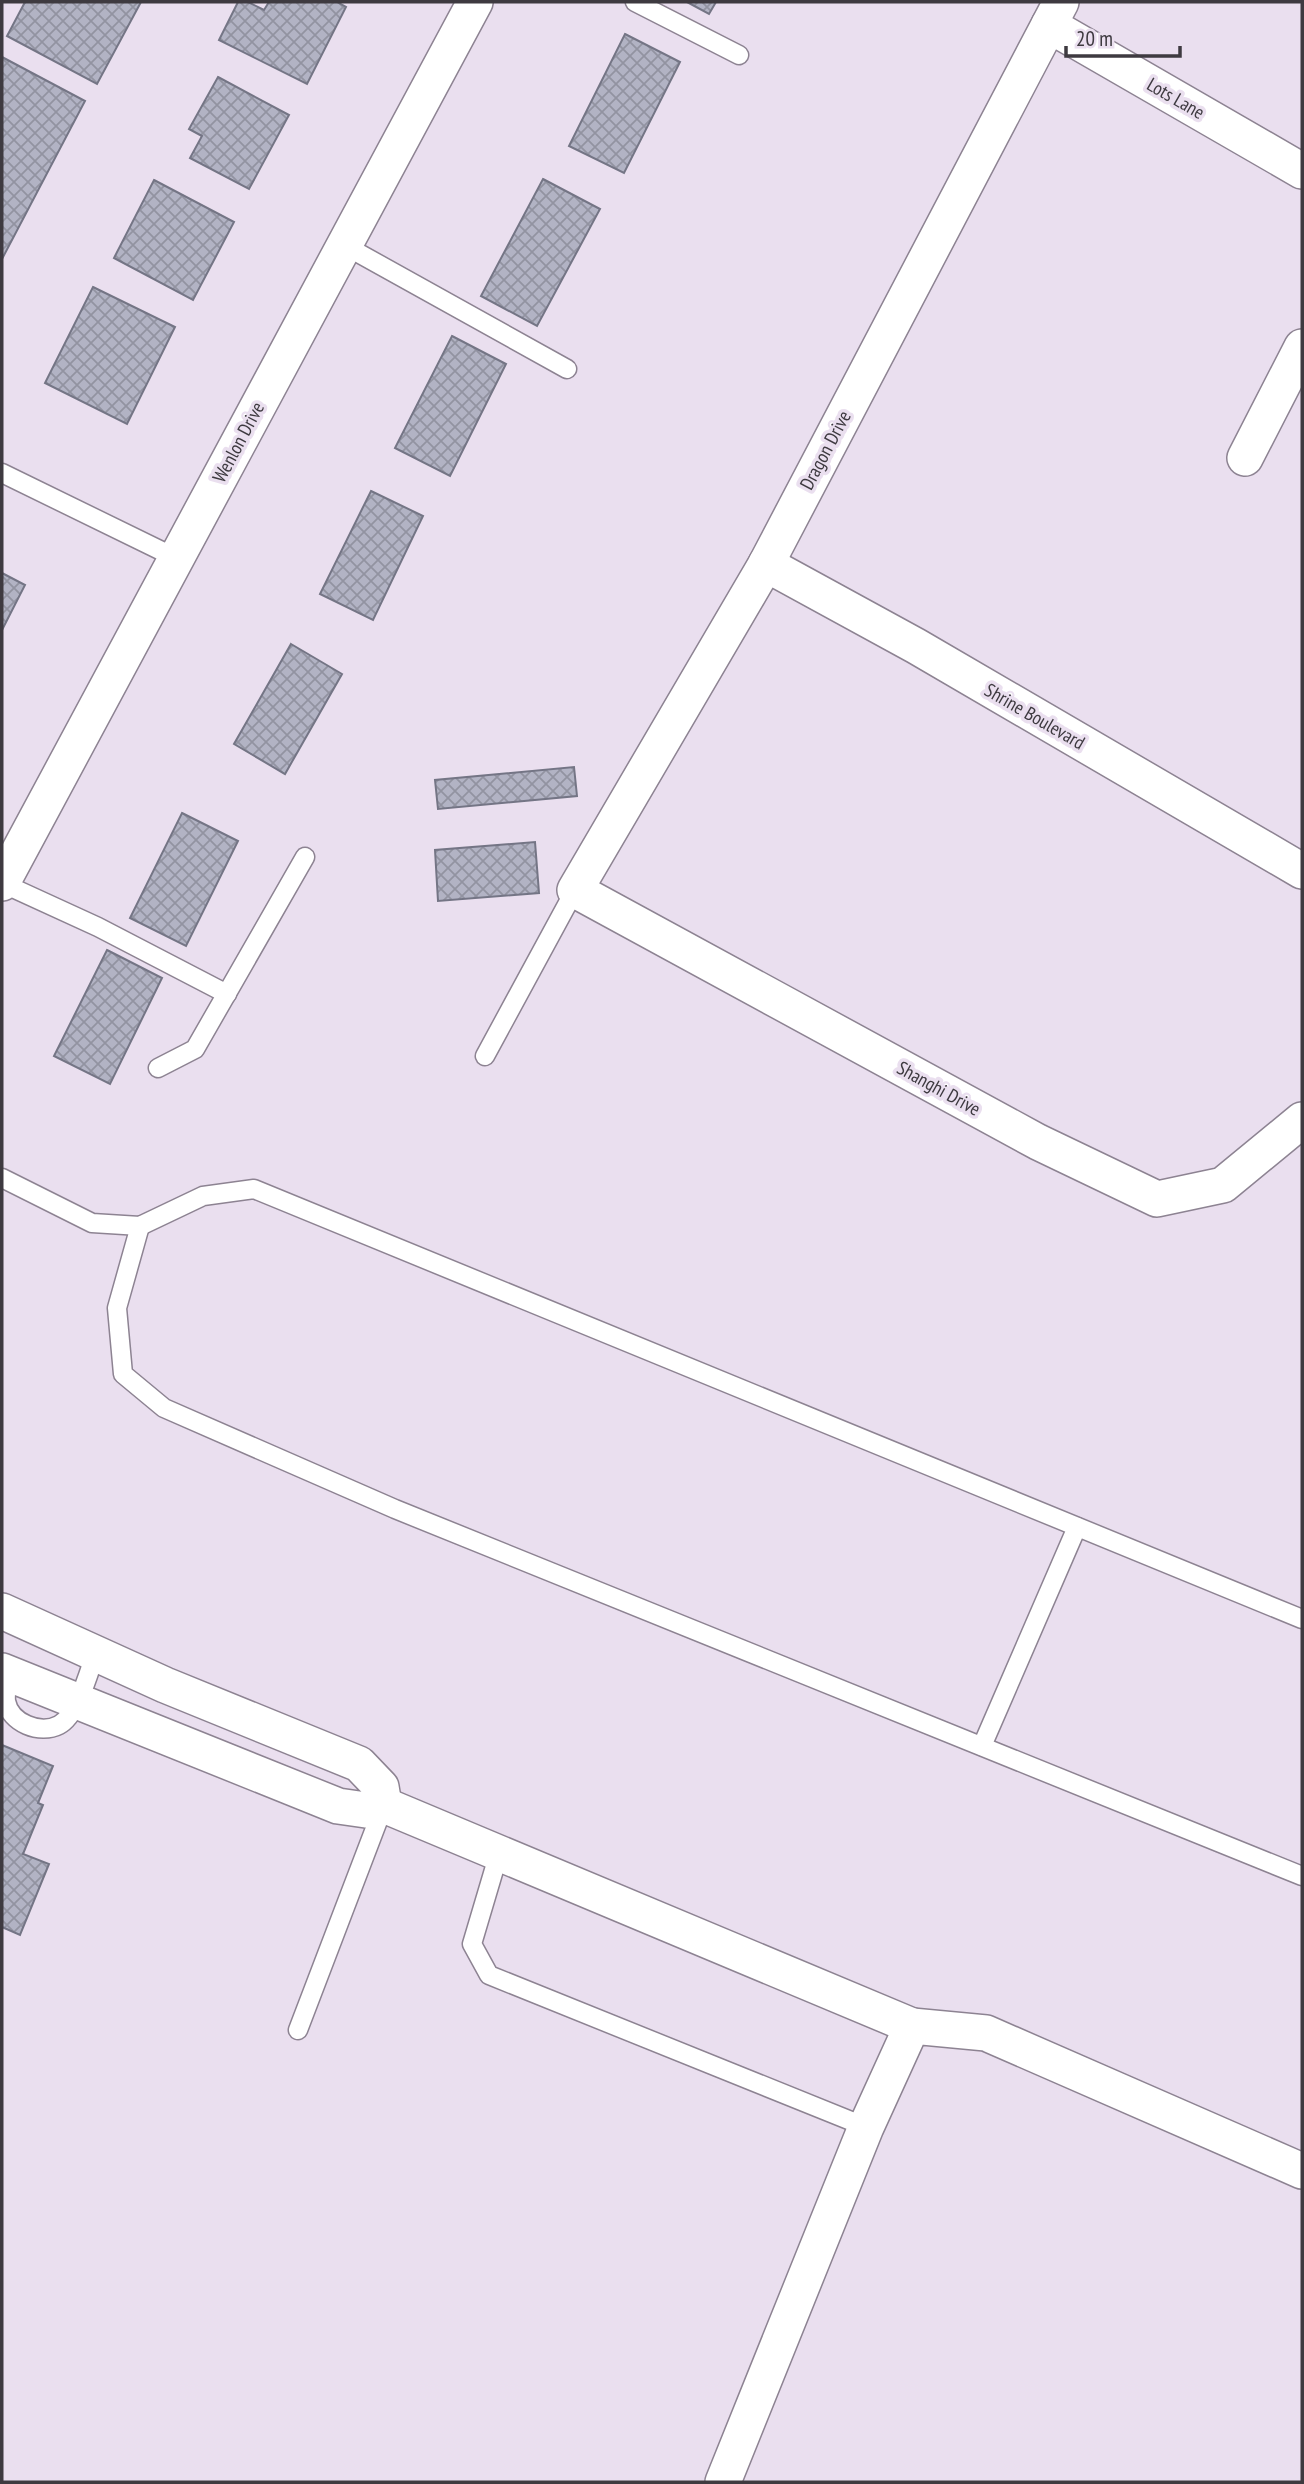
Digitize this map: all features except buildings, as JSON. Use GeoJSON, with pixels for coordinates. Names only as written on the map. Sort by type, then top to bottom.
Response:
{"type":"FeatureCollection","features":[{"type":"Feature","properties":{"kind":"street","name":"Wenlon Drive"},"geometry":{"type":"LineString","coordinates":[[2,883],[475,2]]}},
{"type":"Feature","properties":{"kind":"street","name":"Lots Lane"},"geometry":{"type":"LineString","coordinates":[[1055,13],[1302,171]]}},
{"type":"Feature","properties":{"kind":"street","name":"Dragon Drive"},"geometry":{"type":"LineString","coordinates":[[575,890],[766,564],[1055,13]]}},
{"type":"Feature","properties":{"kind":"street"},"geometry":{"type":"LineString","coordinates":[[1245,458],[1302,347]]}},
{"type":"Feature","properties":{"kind":"street","name":"Shrine Boulevard"},"geometry":{"type":"LineString","coordinates":[[766,564],[916,646],[1302,871]]}},
{"type":"Feature","properties":{"kind":"street","name":"Shanghi Drive"},"geometry":{"type":"LineString","coordinates":[[575,890],[1038,1142],[1157,1199],[1223,1185],[1302,1120]]}},
{"type":"Feature","properties":{"kind":"street"},"geometry":{"type":"LineString","coordinates":[[2,1611],[165,1685],[359,1764],[381,1787],[384,1805]]}},
{"type":"Feature","properties":{"kind":"street"},"geometry":{"type":"LineString","coordinates":[[6,1673],[338,1807],[366,1810],[384,1805],[912,2026],[986,2033],[1302,2171]]}},
{"type":"Feature","properties":{"kind":"street"},"geometry":{"type":"LineString","coordinates":[[723,2482],[866,2127],[912,2026]]}},
{"type":"Feature","properties":{"kind":"lane"},"geometry":{"type":"LineString","coordinates":[[635,2],[739,55]]}},
{"type":"Feature","properties":{"kind":"lane"},"geometry":{"type":"LineString","coordinates":[[344,245],[567,369]]}},
{"type":"Feature","properties":{"kind":"lane"},"geometry":{"type":"LineString","coordinates":[[2,473],[176,558]]}},
{"type":"Feature","properties":{"kind":"lane"},"geometry":{"type":"LineString","coordinates":[[158,1068],[195,1049],[305,857]]}},
{"type":"Feature","properties":{"kind":"lane"},"geometry":{"type":"LineString","coordinates":[[2,883],[108,932],[227,994]]}},
{"type":"Feature","properties":{"kind":"lane"},"geometry":{"type":"LineString","coordinates":[[485,1056],[575,890]]}},
{"type":"Feature","properties":{"kind":"lane"},"geometry":{"type":"LineString","coordinates":[[2,1178],[92,1223],[140,1226],[203,1196],[254,1189],[1302,1619]]}},
{"type":"Feature","properties":{"kind":"lane"},"geometry":{"type":"LineString","coordinates":[[140,1226],[117,1308],[123,1374],[164,1408],[408,1514],[1302,1876]]}},
{"type":"Feature","properties":{"kind":"lane"},"geometry":{"type":"LineString","coordinates":[[982,1746],[1077,1527]]}},
{"type":"Feature","properties":{"kind":"lane"},"geometry":{"type":"LineString","coordinates":[[78,1701],[96,1652]]}},
{"type":"Feature","properties":{"kind":"lane"},"geometry":{"type":"LineString","coordinates":[[298,2030],[384,1805]]}},
{"type":"Feature","properties":{"kind":"lane"},"geometry":{"type":"LineString","coordinates":[[499,1853],[472,1944],[489,1975],[866,2127]]}}]}
